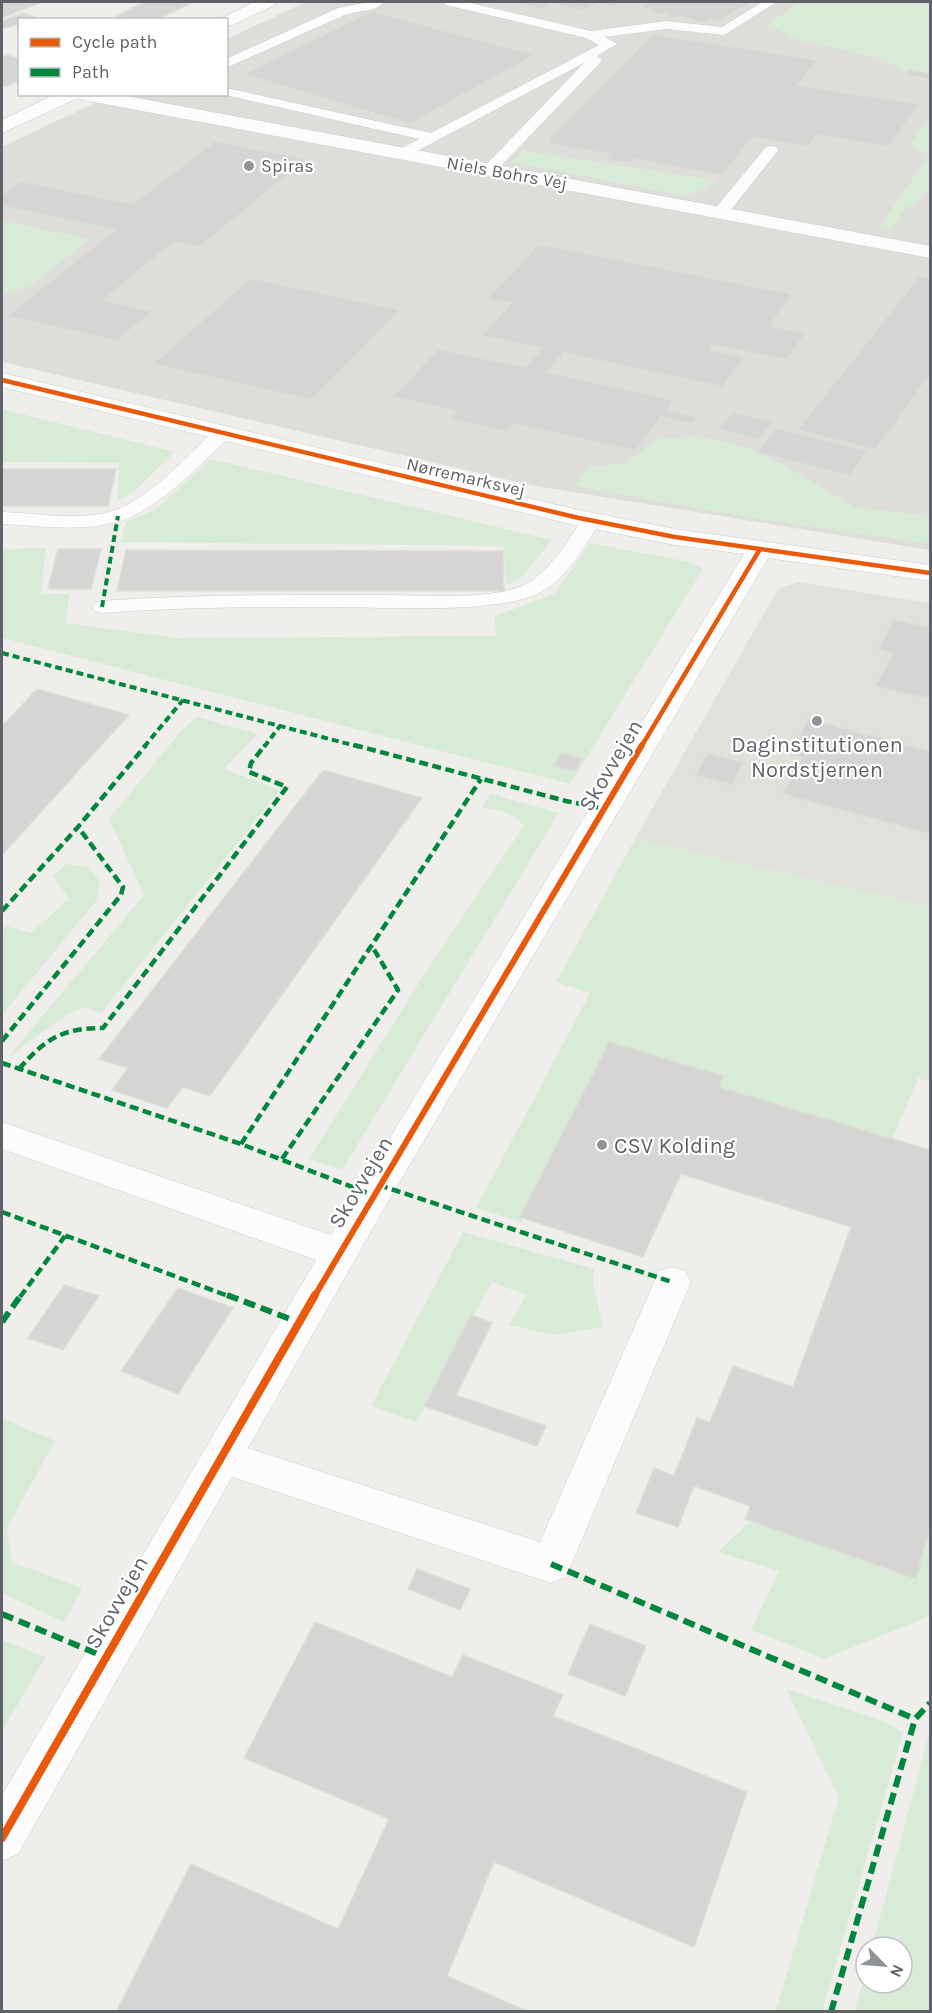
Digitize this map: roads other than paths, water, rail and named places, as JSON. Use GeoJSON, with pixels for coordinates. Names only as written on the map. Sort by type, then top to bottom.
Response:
{"type":"FeatureCollection","features":[{"type":"Feature","properties":{"kind":"street"},"geometry":{"type":"LineString","coordinates":[[228,20],[267,2]]}},
{"type":"Feature","properties":{"kind":"street"},"geometry":{"type":"LineString","coordinates":[[2,127],[67,96]]}},
{"type":"Feature","properties":{"kind":"street","name":"Niels Bohrs Vej"},"geometry":{"type":"LineString","coordinates":[[94,96],[720,213],[928,249]]}},
{"type":"Feature","properties":{"kind":"street","name":"Nørremarksvej"},"geometry":{"type":"LineString","coordinates":[[2,380],[592,520],[675,537],[930,573]]}},
{"type":"Feature","properties":{"kind":"street","name":"Skovvejen"},"geometry":{"type":"LineString","coordinates":[[2,1838],[339,1253],[760,549]]}},
{"type":"Feature","properties":{"kind":"street","name":"Skovvejen"},"geometry":{"type":"LineString","coordinates":[[2,1134],[339,1253]]}},
{"type":"Feature","properties":{"kind":"street"},"geometry":{"type":"LineString","coordinates":[[221,1456],[551,1564],[672,1282]]}},
{"type":"Feature","properties":{"kind":"lane"},"geometry":{"type":"LineString","coordinates":[[228,63],[343,11],[379,2]]}},
{"type":"Feature","properties":{"kind":"lane"},"geometry":{"type":"LineString","coordinates":[[451,2],[591,35],[610,44]]}},
{"type":"Feature","properties":{"kind":"lane"},"geometry":{"type":"LineString","coordinates":[[591,35],[666,25],[724,31],[770,2]]}},
{"type":"Feature","properties":{"kind":"lane"},"geometry":{"type":"LineString","coordinates":[[402,154],[610,44]]}},
{"type":"Feature","properties":{"kind":"lane"},"geometry":{"type":"LineString","coordinates":[[489,170],[610,44]]}},
{"type":"Feature","properties":{"kind":"lane"},"geometry":{"type":"LineString","coordinates":[[228,92],[433,138]]}},
{"type":"Feature","properties":{"kind":"lane"},"geometry":{"type":"LineString","coordinates":[[217,119],[248,97]]}},
{"type":"Feature","properties":{"kind":"lane"},"geometry":{"type":"LineString","coordinates":[[720,213],[771,150]]}},
{"type":"Feature","properties":{"kind":"lane"},"geometry":{"type":"LineString","coordinates":[[2,518],[97,520],[118,516],[142,504],[222,434]]}},
{"type":"Feature","properties":{"kind":"lane"},"geometry":{"type":"LineString","coordinates":[[102,607],[150,603],[426,601],[513,596],[533,588],[550,574],[592,520]]}},
{"type":"Feature","properties":{"kind":"place","name":"Spiras"},"geometry":{"type":"Point","coordinates":[249,166]}},
{"type":"Feature","properties":{"kind":"place","name":"Daginstitutionen Nordstjernen"},"geometry":{"type":"Point","coordinates":[817,721]}},
{"type":"Feature","properties":{"kind":"place","name":"CSV Kolding"},"geometry":{"type":"Point","coordinates":[602,1145]}}]}
